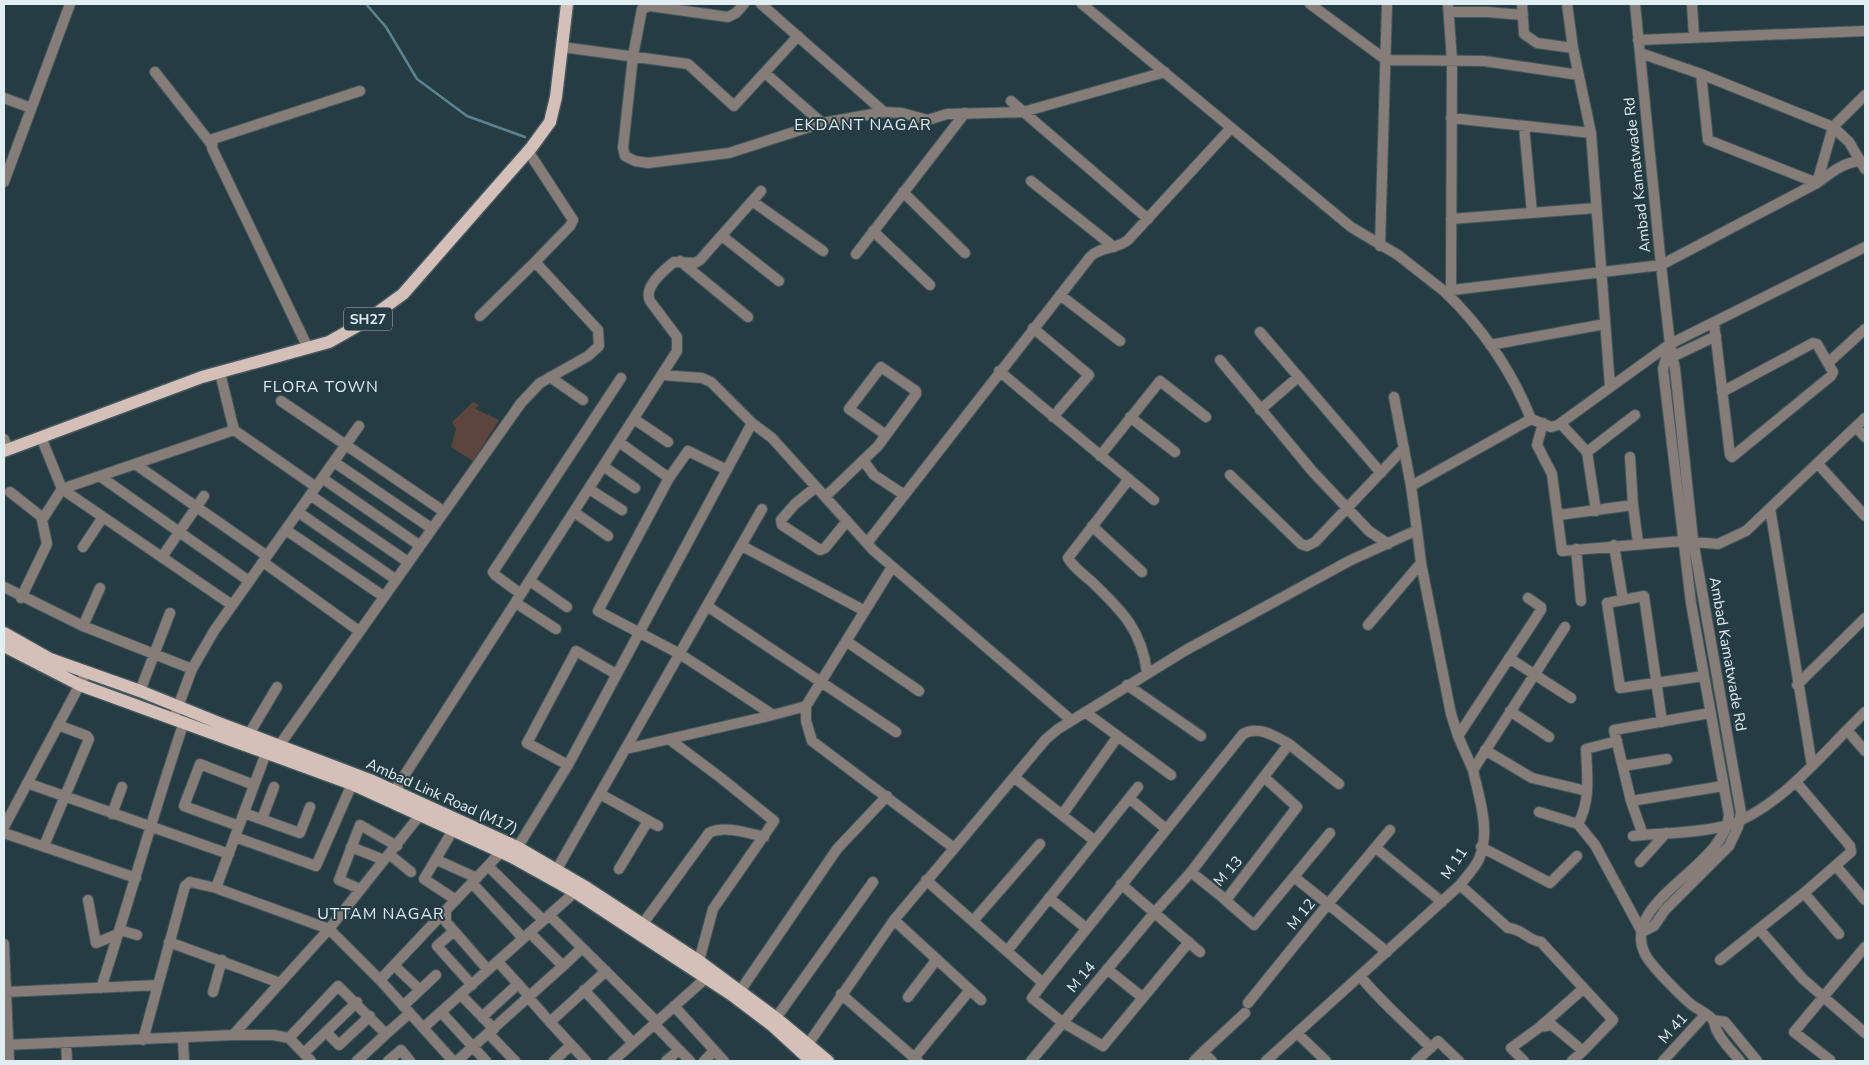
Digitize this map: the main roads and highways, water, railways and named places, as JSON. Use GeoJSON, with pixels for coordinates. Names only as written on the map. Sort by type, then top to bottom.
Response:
{"type":"FeatureCollection","features":[{"type":"Feature","properties":{"kind":"main road","name":"SH27"},"geometry":{"type":"LineString","coordinates":[[5,446],[41,437],[220,373],[329,342],[366,321],[403,294],[528,151],[550,122],[556,97],[567,4]]}},
{"type":"Feature","properties":{"kind":"main road","name":"Ambad Link Road (M17)"},"geometry":{"type":"LineString","coordinates":[[4,633],[50,659],[140,691],[179,716],[398,796],[509,850],[575,892],[699,961],[773,1026],[807,1052],[828,1061]]}},
{"type":"Feature","properties":{"kind":"main road","name":"Ambad Link Road (M17)"},"geometry":{"type":"LineString","coordinates":[[4,646],[80,685],[179,716],[249,734],[272,751],[352,784],[398,796],[420,815],[453,830],[557,869],[640,927],[706,978],[738,994],[776,1018],[807,1052]]}},
{"type":"Feature","properties":{"kind":"waterway"},"geometry":{"type":"LineString","coordinates":[[366,4],[386,27],[417,79],[467,116],[525,137]]}},
{"type":"Feature","properties":{"kind":"district","name":"EKDANT NAGAR"},"geometry":{"type":"Point","coordinates":[863,125]}},
{"type":"Feature","properties":{"kind":"district","name":"FLORA TOWN"},"geometry":{"type":"Point","coordinates":[321,387]}},
{"type":"Feature","properties":{"kind":"district","name":"UTTAM NAGAR"},"geometry":{"type":"Point","coordinates":[381,914]}}]}
